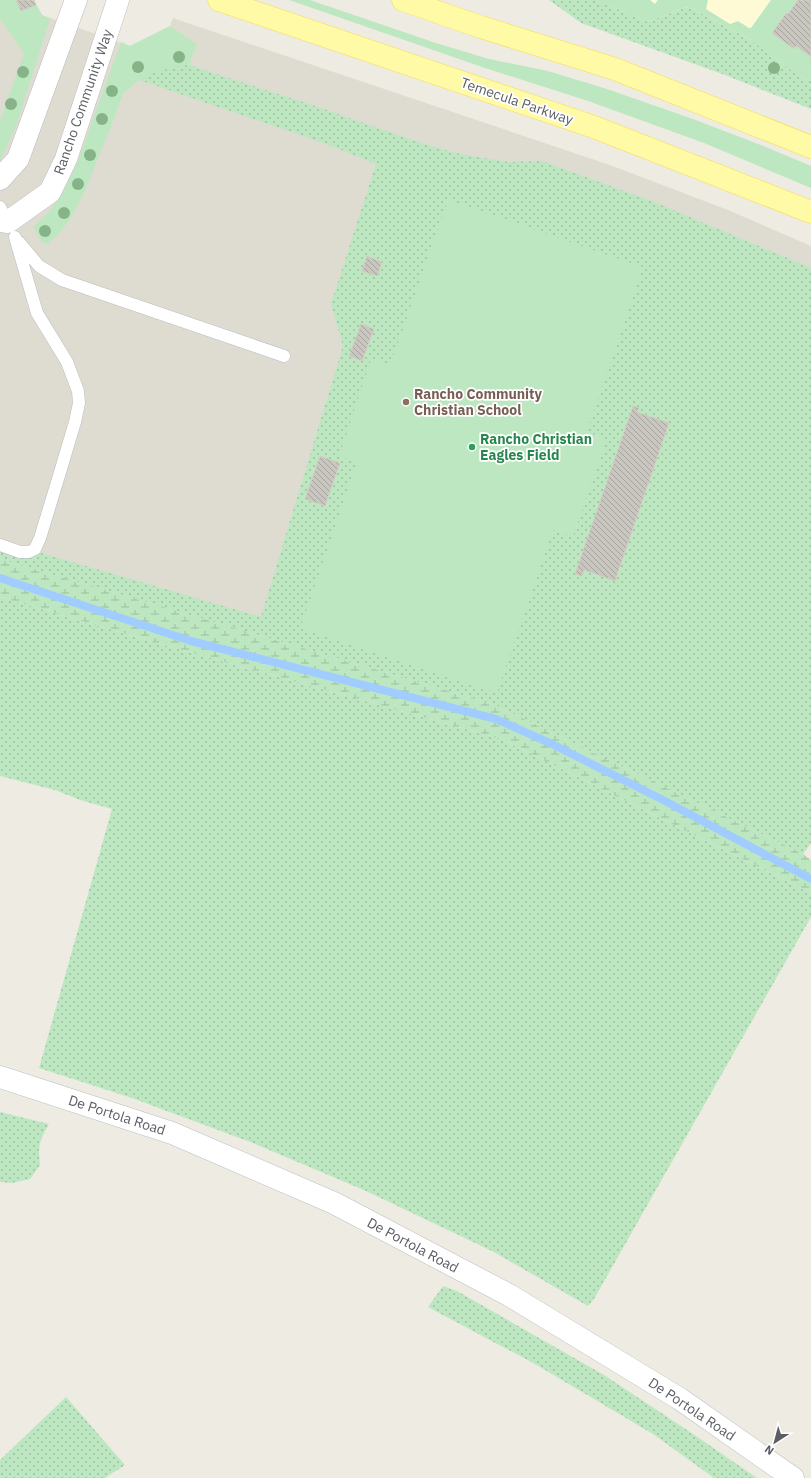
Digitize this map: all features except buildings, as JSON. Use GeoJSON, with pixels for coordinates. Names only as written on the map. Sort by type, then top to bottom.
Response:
{"type":"FeatureCollection","features":[{"type":"Feature","properties":{"kind":"main road"},"geometry":{"type":"LineString","coordinates":[[0,179],[18,159],[76,0]]}},
{"type":"Feature","properties":{"kind":"main road","name":"Rancho Community Way"},"geometry":{"type":"LineString","coordinates":[[6,222],[50,192],[66,159],[118,0]]}},
{"type":"Feature","properties":{"kind":"main road","name":"Temecula Parkway"},"geometry":{"type":"LineString","coordinates":[[219,0],[594,127],[811,212]]}},
{"type":"Feature","properties":{"kind":"main road"},"geometry":{"type":"LineString","coordinates":[[403,0],[481,27],[615,69],[811,147]]}},
{"type":"Feature","properties":{"kind":"main road","name":"De Portola Road"},"geometry":{"type":"LineString","coordinates":[[0,1077],[172,1133],[334,1203],[509,1295],[680,1399],[793,1478]]}},
{"type":"Feature","properties":{"kind":"lane"},"geometry":{"type":"LineString","coordinates":[[6,222],[39,266],[62,280],[284,356]]}},
{"type":"Feature","properties":{"kind":"lane"},"geometry":{"type":"LineString","coordinates":[[0,546],[20,552],[29,552],[35,549],[40,538],[58,479],[75,422],[79,403],[78,391],[67,362],[37,313],[6,222]]}},
{"type":"Feature","properties":{"kind":"shaded area","name":"Rancho Community Christian School"},"geometry":{"type":"Polygon","coordinates":[[[0,0],[36,5],[42,15],[130,46],[170,26],[173,18],[610,165],[728,210],[811,246],[811,843],[803,854],[493,704],[0,559],[0,0]]]}},
{"type":"Feature","properties":{"kind":"shaded area"},"geometry":{"type":"Polygon","coordinates":[[[596,0],[780,0],[751,40],[596,0]]]}},
{"type":"Feature","properties":{"kind":"green space"},"geometry":{"type":"Polygon","coordinates":[[[0,0],[34,0],[42,15],[50,19],[16,126],[0,161],[0,121],[24,53],[0,19],[0,0]]]}},
{"type":"Feature","properties":{"kind":"green space"},"geometry":{"type":"Polygon","coordinates":[[[289,0],[310,0],[436,43],[489,59],[548,71],[607,89],[693,119],[811,166],[811,188],[704,143],[588,101],[485,68],[289,0]]]}},
{"type":"Feature","properties":{"kind":"green space"},"geometry":{"type":"Polygon","coordinates":[[[549,0],[596,0],[648,22],[686,7],[695,10],[751,40],[799,76],[811,81],[811,109],[725,75],[581,23],[549,0]]]}},
{"type":"Feature","properties":{"kind":"green space"},"geometry":{"type":"Polygon","coordinates":[[[596,0],[650,0],[655,4],[658,0],[708,0],[706,9],[730,24],[738,21],[751,28],[771,0],[798,0],[788,14],[785,13],[772,33],[794,49],[796,46],[811,57],[811,81],[799,76],[751,40],[695,10],[686,7],[648,22],[596,0]]]}},
{"type":"Feature","properties":{"kind":"green space"},"geometry":{"type":"Polygon","coordinates":[[[170,26],[197,44],[189,65],[161,70],[145,77],[130,87],[123,94],[89,181],[78,204],[65,226],[57,235],[48,244],[42,243],[34,228],[37,223],[48,213],[63,192],[75,169],[121,42],[130,46],[170,26]]]}},
{"type":"Feature","properties":{"kind":"green space","name":"Rancho Community Christian School"},"geometry":{"type":"Polygon","coordinates":[[[189,65],[315,106],[427,145],[460,154],[508,162],[542,161],[654,202],[811,268],[811,843],[803,854],[493,704],[0,559],[0,541],[261,617],[343,346],[331,304],[376,164],[329,145],[140,80],[157,71],[189,65]]]}},
{"type":"Feature","properties":{"kind":"green space","name":"Rancho Christian Eagles Field"},"geometry":{"type":"Polygon","coordinates":[[[448,200],[643,267],[587,432],[607,439],[573,537],[553,530],[497,693],[300,628],[357,463],[339,456],[371,359],[390,365],[448,200]]]}},
{"type":"Feature","properties":{"kind":"green space"},"geometry":{"type":"Polygon","coordinates":[[[0,559],[493,704],[803,854],[811,860],[811,893],[501,739],[164,645],[0,597],[0,559]]]}},
{"type":"Feature","properties":{"kind":"green space"},"geometry":{"type":"Polygon","coordinates":[[[0,597],[164,645],[501,739],[811,893],[811,917],[594,1299],[588,1306],[492,1251],[366,1191],[253,1143],[132,1098],[39,1068],[112,809],[80,800],[55,790],[0,776],[0,597]]]}},
{"type":"Feature","properties":{"kind":"green space"},"geometry":{"type":"Polygon","coordinates":[[[0,1112],[49,1124],[40,1143],[40,1165],[30,1179],[12,1183],[0,1182],[0,1112]]]}},
{"type":"Feature","properties":{"kind":"green space"},"geometry":{"type":"Polygon","coordinates":[[[443,1286],[457,1291],[604,1375],[757,1478],[714,1478],[653,1434],[535,1364],[428,1307],[443,1286]]]}},
{"type":"Feature","properties":{"kind":"green space"},"geometry":{"type":"Polygon","coordinates":[[[66,1397],[125,1465],[105,1478],[0,1478],[0,1460],[66,1397]]]}},
{"type":"Feature","properties":{"kind":"waterway"},"geometry":{"type":"LineString","coordinates":[[0,578],[191,641],[496,719],[552,744],[665,801],[811,879]]}},
{"type":"Feature","properties":{"kind":"place","name":"Rancho Community Christian School"},"geometry":{"type":"Point","coordinates":[406,402]}},
{"type":"Feature","properties":{"kind":"place","name":"Rancho Christian Eagles Field"},"geometry":{"type":"Point","coordinates":[472,447]}}]}
